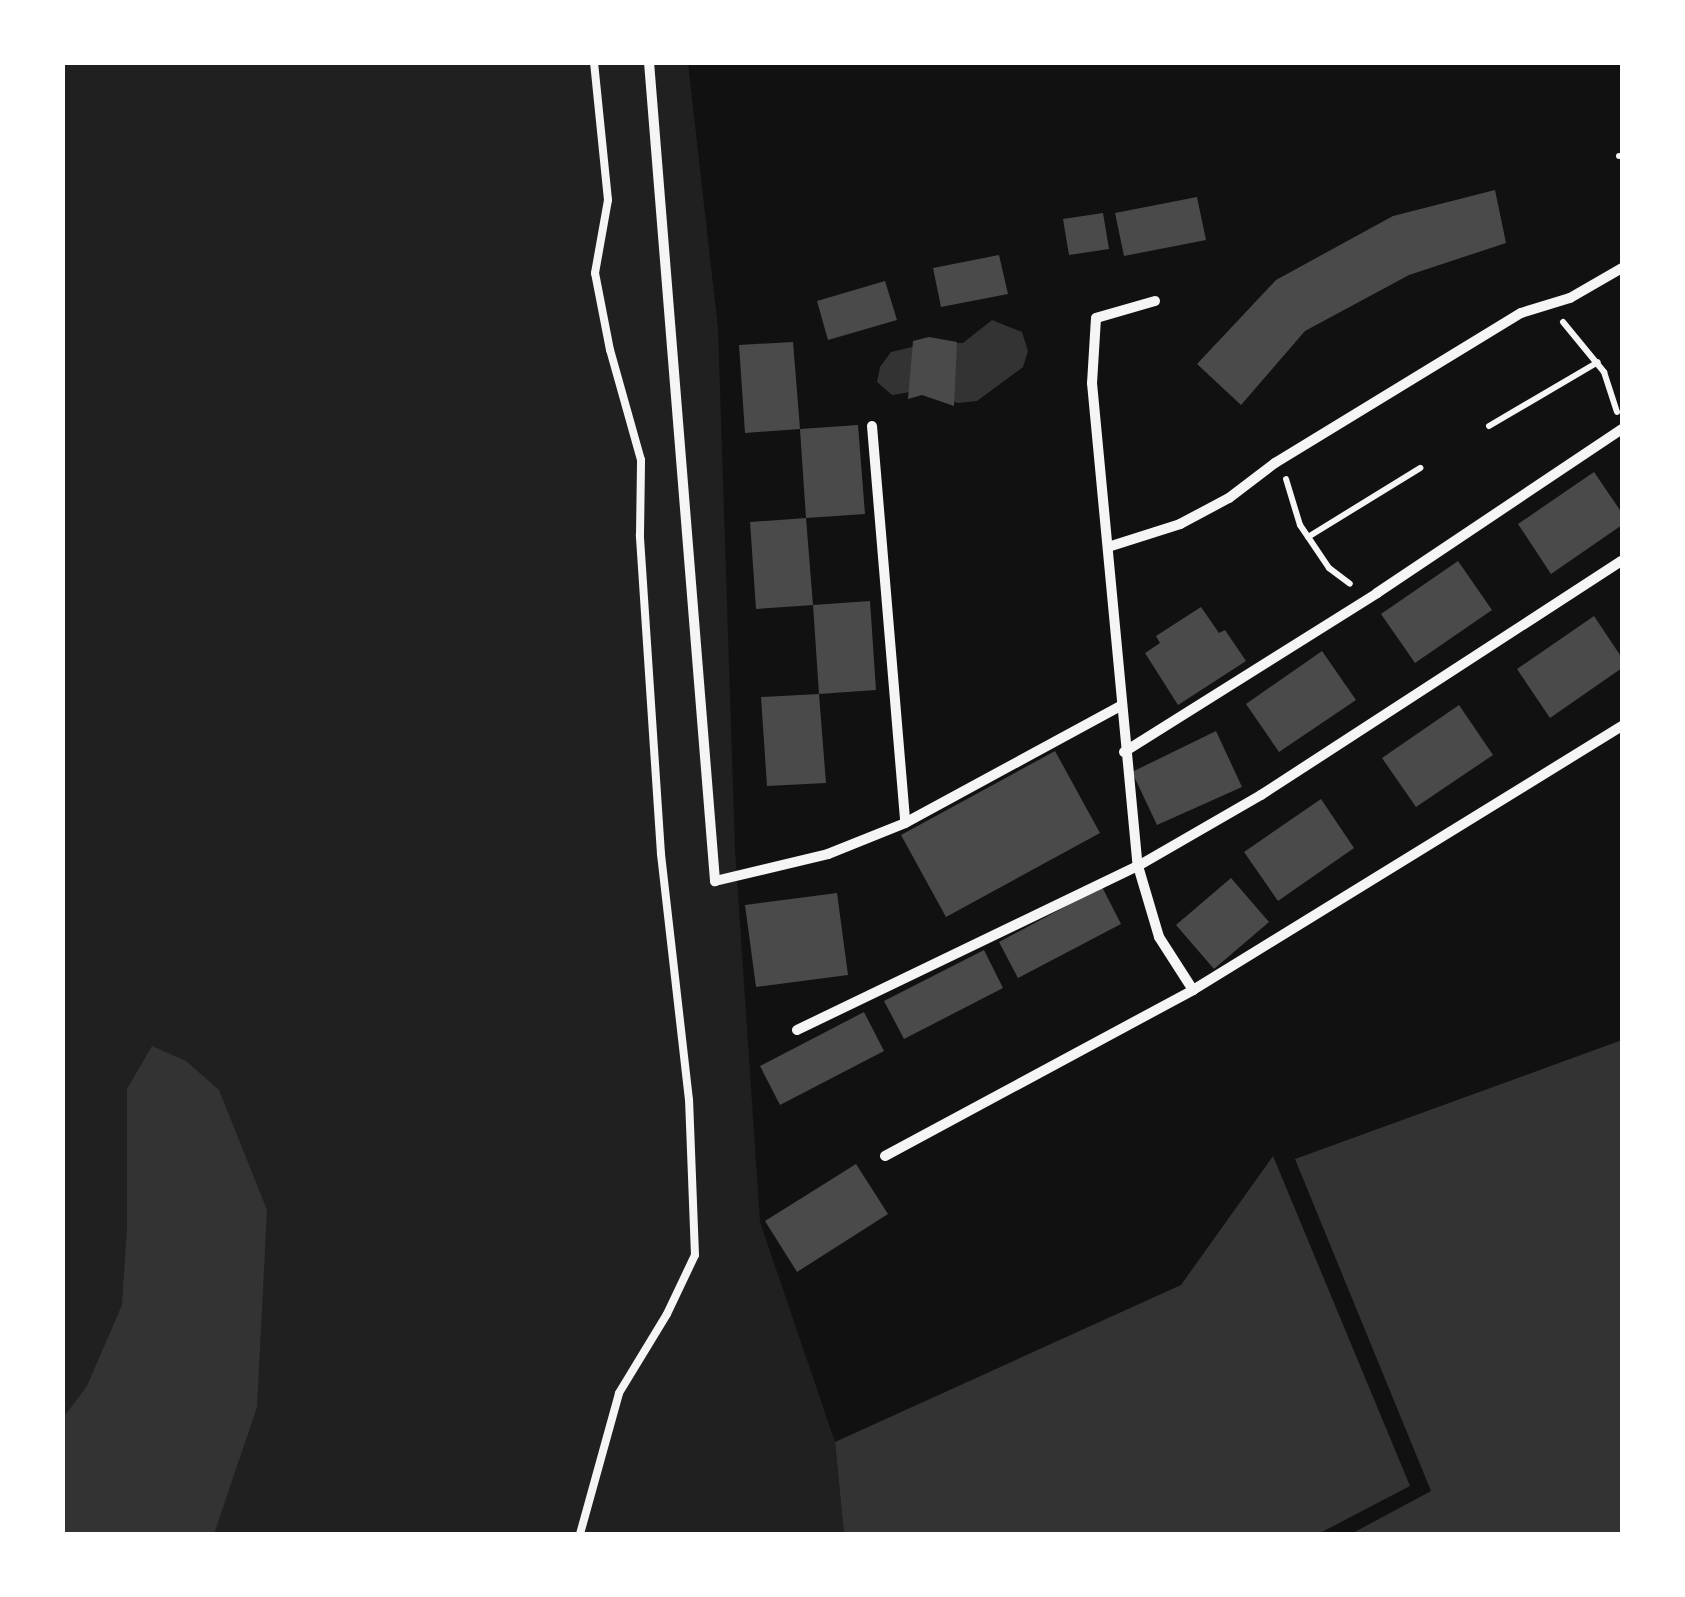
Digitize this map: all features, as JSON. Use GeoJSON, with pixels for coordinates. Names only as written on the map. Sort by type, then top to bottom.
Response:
{"type":"FeatureCollection","features":[{"type":"Feature","properties":{"kind":"street"},"geometry":{"type":"LineString","coordinates":[[650,62],[715,881],[828,854],[905,823],[1122,705]]}},
{"type":"Feature","properties":{"kind":"street"},"geometry":{"type":"LineString","coordinates":[[1108,548],[1180,524],[1229,498],[1302,446],[1521,313],[1570,298],[1622,268]]}},
{"type":"Feature","properties":{"kind":"street"},"geometry":{"type":"LineString","coordinates":[[1155,301],[1096,318],[1092,384],[1124,752],[1138,866],[1159,937],[1193,990]]}},
{"type":"Feature","properties":{"kind":"street"},"geometry":{"type":"LineString","coordinates":[[872,426],[905,823]]}},
{"type":"Feature","properties":{"kind":"street"},"geometry":{"type":"LineString","coordinates":[[1124,752],[1368,599],[1622,430]]}},
{"type":"Feature","properties":{"kind":"street"},"geometry":{"type":"LineString","coordinates":[[797,1030],[1138,866],[1261,795],[1622,560]]}},
{"type":"Feature","properties":{"kind":"street"},"geometry":{"type":"LineString","coordinates":[[884,1156],[1193,990],[1622,726]]}},
{"type":"Feature","properties":{"kind":"lane"},"geometry":{"type":"LineString","coordinates":[[580,1534],[619,1394],[667,1314],[695,1255],[689,1100],[662,854],[640,535],[641,460],[595,273],[608,200],[594,62]]}},
{"type":"Feature","properties":{"kind":"path"},"geometry":{"type":"LineString","coordinates":[[1521,313],[1549,310],[1578,336],[1598,362],[1622,430]]}},
{"type":"Feature","properties":{"kind":"path"},"geometry":{"type":"LineString","coordinates":[[1489,426],[1598,362]]}},
{"type":"Feature","properties":{"kind":"path"},"geometry":{"type":"LineString","coordinates":[[1302,446],[1285,480],[1300,525],[1330,568],[1368,599]]}},
{"type":"Feature","properties":{"kind":"path"},"geometry":{"type":"LineString","coordinates":[[1308,537],[1420,468]]}},
{"type":"Feature","properties":{"kind":"shaded area"},"geometry":{"type":"Polygon","coordinates":[[[62,63],[688,63],[718,328],[735,849],[760,1222],[835,1442],[844,1534],[63,1534],[62,63]]]}},
{"type":"Feature","properties":{"kind":"shaded area"},"geometry":{"type":"Polygon","coordinates":[[[992,320],[1022,332],[1028,351],[1023,367],[977,401],[958,403],[923,390],[892,395],[877,382],[880,367],[891,352],[929,343],[963,343],[992,320]]]}},
{"type":"Feature","properties":{"kind":"shaded area"},"geometry":{"type":"Polygon","coordinates":[[[1622,1040],[1622,1534],[1351,1534],[1431,1491],[1295,1159],[1622,1040]]]}},
{"type":"Feature","properties":{"kind":"shaded area"},"geometry":{"type":"Polygon","coordinates":[[[152,1046],[186,1061],[219,1090],[267,1210],[257,1407],[214,1534],[63,1534],[63,1418],[87,1386],[122,1305],[127,1227],[127,1089],[152,1046]]]}},
{"type":"Feature","properties":{"kind":"shaded area"},"geometry":{"type":"Polygon","coordinates":[[[1273,1156],[1410,1486],[1318,1534],[844,1534],[835,1442],[1181,1285],[1273,1156]]]}},
{"type":"Feature","properties":{"kind":"building"},"geometry":{"type":"Polygon","coordinates":[[[1495,190],[1506,243],[1409,275],[1305,331],[1241,405],[1197,364],[1276,280],[1393,216],[1495,190]]]}},
{"type":"Feature","properties":{"kind":"building"},"geometry":{"type":"Polygon","coordinates":[[[1197,197],[1206,240],[1124,256],[1115,213],[1197,197]]]}},
{"type":"Feature","properties":{"kind":"building"},"geometry":{"type":"Polygon","coordinates":[[[1103,213],[1109,249],[1069,255],[1063,219],[1103,213]]]}},
{"type":"Feature","properties":{"kind":"building"},"geometry":{"type":"Polygon","coordinates":[[[999,255],[1008,294],[941,307],[933,268],[999,255]]]}},
{"type":"Feature","properties":{"kind":"building"},"geometry":{"type":"Polygon","coordinates":[[[885,281],[897,320],[828,340],[817,301],[885,281]]]}},
{"type":"Feature","properties":{"kind":"building"},"geometry":{"type":"Polygon","coordinates":[[[929,337],[957,342],[954,406],[922,395],[908,399],[913,341],[929,337]]]}},
{"type":"Feature","properties":{"kind":"building"},"geometry":{"type":"Polygon","coordinates":[[[793,342],[800,429],[745,433],[739,345],[793,342]]]}},
{"type":"Feature","properties":{"kind":"building"},"geometry":{"type":"Polygon","coordinates":[[[858,425],[865,514],[806,518],[800,429],[858,425]]]}},
{"type":"Feature","properties":{"kind":"building"},"geometry":{"type":"Polygon","coordinates":[[[1594,472],[1622,513],[1622,525],[1551,574],[1518,524],[1594,472]]]}},
{"type":"Feature","properties":{"kind":"building"},"geometry":{"type":"Polygon","coordinates":[[[806,518],[813,605],[756,609],[750,522],[806,518]]]}},
{"type":"Feature","properties":{"kind":"building"},"geometry":{"type":"Polygon","coordinates":[[[1458,561],[1492,610],[1415,663],[1381,614],[1458,561]]]}},
{"type":"Feature","properties":{"kind":"building"},"geometry":{"type":"Polygon","coordinates":[[[870,601],[876,690],[819,694],[813,605],[870,601]]]}},
{"type":"Feature","properties":{"kind":"building"},"geometry":{"type":"Polygon","coordinates":[[[1201,607],[1219,633],[1225,630],[1246,661],[1178,705],[1145,653],[1160,643],[1156,636],[1201,607]]]}},
{"type":"Feature","properties":{"kind":"building"},"geometry":{"type":"Polygon","coordinates":[[[1594,616],[1622,658],[1622,668],[1550,718],[1517,669],[1594,616]]]}},
{"type":"Feature","properties":{"kind":"building"},"geometry":{"type":"Polygon","coordinates":[[[1322,651],[1356,700],[1279,752],[1246,704],[1322,651]]]}},
{"type":"Feature","properties":{"kind":"building"},"geometry":{"type":"Polygon","coordinates":[[[819,694],[826,783],[767,786],[761,697],[819,694]]]}},
{"type":"Feature","properties":{"kind":"building"},"geometry":{"type":"Polygon","coordinates":[[[1459,705],[1493,755],[1416,807],[1382,758],[1459,705]]]}},
{"type":"Feature","properties":{"kind":"building"},"geometry":{"type":"Polygon","coordinates":[[[1216,731],[1242,787],[1157,825],[1132,772],[1216,731]]]}},
{"type":"Feature","properties":{"kind":"building"},"geometry":{"type":"Polygon","coordinates":[[[1055,751],[1100,833],[946,917],[901,835],[1055,751]]]}},
{"type":"Feature","properties":{"kind":"building"},"geometry":{"type":"Polygon","coordinates":[[[1321,799],[1354,848],[1278,901],[1244,852],[1321,799]]]}},
{"type":"Feature","properties":{"kind":"building"},"geometry":{"type":"Polygon","coordinates":[[[1231,878],[1269,922],[1214,969],[1176,925],[1231,878]]]}},
{"type":"Feature","properties":{"kind":"building"},"geometry":{"type":"Polygon","coordinates":[[[1102,887],[1121,924],[1018,978],[999,942],[1102,887]]]}},
{"type":"Feature","properties":{"kind":"building"},"geometry":{"type":"Polygon","coordinates":[[[837,893],[848,975],[756,987],[745,905],[837,893]]]}},
{"type":"Feature","properties":{"kind":"building"},"geometry":{"type":"Polygon","coordinates":[[[984,950],[1003,988],[904,1039],[884,1001],[984,950]]]}},
{"type":"Feature","properties":{"kind":"building"},"geometry":{"type":"Polygon","coordinates":[[[864,1012],[884,1051],[780,1105],[760,1066],[864,1012]]]}},
{"type":"Feature","properties":{"kind":"building"},"geometry":{"type":"Polygon","coordinates":[[[856,1164],[888,1214],[797,1272],[765,1221],[856,1164]]]}}]}
